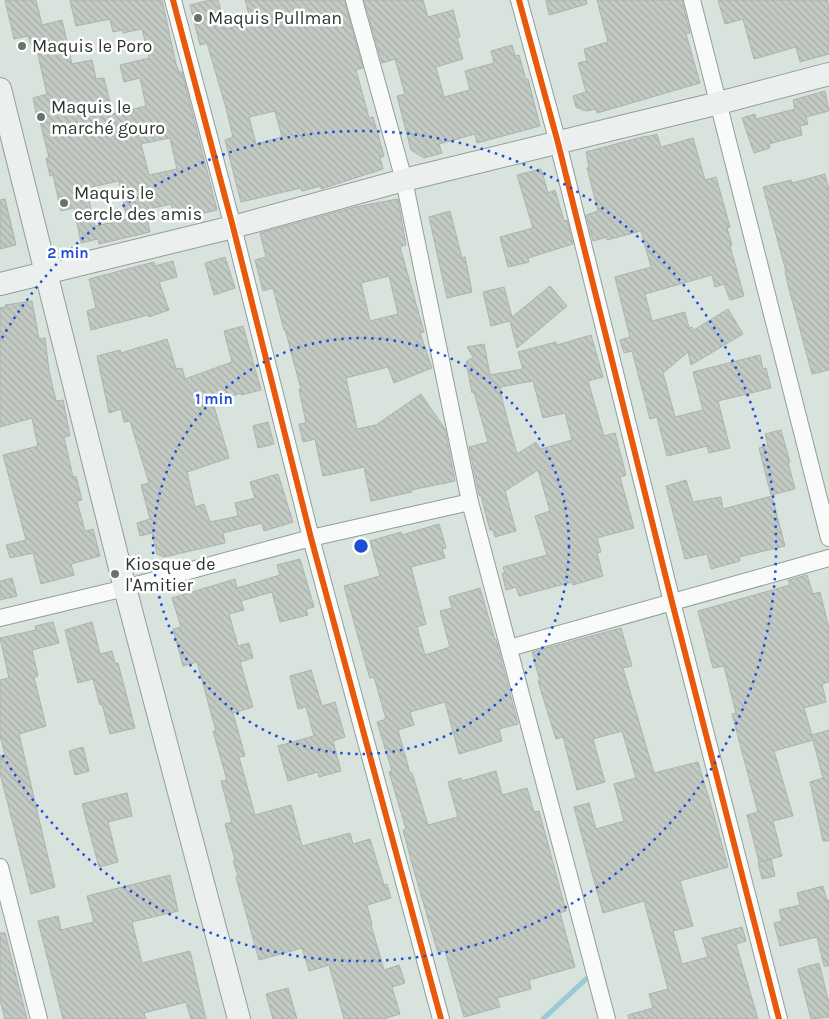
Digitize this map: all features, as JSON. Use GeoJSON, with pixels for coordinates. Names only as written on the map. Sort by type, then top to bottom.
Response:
{"type":"FeatureCollection","features":[{"type":"Feature","properties":{"kind":"street"},"geometry":{"type":"LineString","coordinates":[[173,0],[233,227],[311,538],[441,1019]]}},
{"type":"Feature","properties":{"kind":"street"},"geometry":{"type":"LineString","coordinates":[[354,0],[404,180],[470,502],[607,1019]]}},
{"type":"Feature","properties":{"kind":"street"},"geometry":{"type":"LineString","coordinates":[[520,0],[558,143],[672,602],[779,1019]]}},
{"type":"Feature","properties":{"kind":"street"},"geometry":{"type":"LineString","coordinates":[[692,0],[829,538]]}},
{"type":"Feature","properties":{"kind":"street"},"geometry":{"type":"LineString","coordinates":[[0,284],[233,227],[404,180],[719,103],[829,74]]}},
{"type":"Feature","properties":{"kind":"street"},"geometry":{"type":"LineString","coordinates":[[0,89],[125,588],[239,1019]]}},
{"type":"Feature","properties":{"kind":"street"},"geometry":{"type":"LineString","coordinates":[[0,618],[125,588],[311,538],[470,502]]}},
{"type":"Feature","properties":{"kind":"street"},"geometry":{"type":"LineString","coordinates":[[509,648],[829,558]]}},
{"type":"Feature","properties":{"kind":"street"},"geometry":{"type":"LineString","coordinates":[[0,867],[39,1019]]}},
{"type":"Feature","properties":{"kind":"building"},"geometry":{"type":"Polygon","coordinates":[[[5,0],[36,0],[42,25],[62,20],[72,64],[92,60],[96,79],[104,78],[113,114],[146,106],[140,78],[124,82],[120,65],[149,58],[142,29],[123,33],[122,30],[113,32],[110,19],[76,26],[70,0],[162,0],[176,64],[179,72],[182,72],[217,210],[175,220],[171,204],[145,210],[150,232],[99,244],[98,239],[81,243],[74,208],[61,211],[53,175],[50,176],[46,158],[49,158],[33,98],[47,94],[36,46],[32,47],[28,36],[14,39],[5,0]],[[170,138],[141,144],[149,175],[177,169],[170,138]],[[119,181],[86,188],[95,226],[127,219],[119,181]]]}},
{"type":"Feature","properties":{"kind":"building"},"geometry":{"type":"Polygon","coordinates":[[[218,0],[226,29],[251,22],[245,0],[344,0],[363,68],[356,70],[369,118],[373,117],[384,156],[380,158],[383,169],[321,189],[321,186],[302,191],[301,188],[241,202],[225,140],[233,137],[226,108],[207,43],[200,45],[190,5],[218,0]],[[275,111],[249,117],[256,144],[282,137],[275,111]]]}},
{"type":"Feature","properties":{"kind":"building"},"geometry":{"type":"Polygon","coordinates":[[[364,0],[423,0],[428,17],[453,10],[460,37],[457,38],[463,59],[436,67],[444,97],[470,90],[465,71],[494,63],[491,51],[512,45],[515,56],[519,55],[526,80],[528,79],[540,126],[477,143],[475,134],[439,144],[442,153],[424,158],[411,150],[397,96],[405,94],[395,59],[382,63],[364,0]]]}},
{"type":"Feature","properties":{"kind":"building"},"geometry":{"type":"Polygon","coordinates":[[[546,0],[586,0],[587,4],[549,15],[546,0]]]}},
{"type":"Feature","properties":{"kind":"building"},"geometry":{"type":"Polygon","coordinates":[[[597,0],[682,0],[690,33],[686,34],[700,83],[597,113],[596,109],[586,111],[576,107],[573,96],[586,92],[578,63],[587,61],[584,49],[608,42],[597,0]]]}},
{"type":"Feature","properties":{"kind":"building"},"geometry":{"type":"Polygon","coordinates":[[[718,0],[827,0],[829,7],[829,54],[800,62],[796,47],[754,59],[743,19],[725,24],[718,0]]]}},
{"type":"Feature","properties":{"kind":"building"},"geometry":{"type":"Polygon","coordinates":[[[825,91],[829,111],[806,117],[808,124],[800,126],[802,135],[769,144],[770,148],[754,153],[742,118],[755,114],[756,119],[795,109],[793,100],[825,91]]]}},
{"type":"Feature","properties":{"kind":"building"},"geometry":{"type":"Polygon","coordinates":[[[657,134],[661,147],[693,138],[705,180],[716,177],[730,227],[727,228],[732,245],[730,246],[744,296],[730,300],[724,284],[715,287],[712,275],[645,294],[652,321],[685,312],[689,328],[692,327],[694,330],[728,309],[743,334],[691,365],[688,352],[663,373],[675,417],[703,410],[693,372],[760,355],[763,369],[766,368],[771,388],[718,401],[730,448],[709,453],[707,446],[667,456],[657,417],[650,419],[632,351],[624,353],[620,340],[630,337],[615,277],[651,267],[641,231],[607,240],[607,237],[593,241],[586,215],[598,211],[587,168],[589,167],[586,152],[657,134]]]}},
{"type":"Feature","properties":{"kind":"building"},"geometry":{"type":"Polygon","coordinates":[[[541,169],[548,193],[555,190],[564,221],[567,220],[573,244],[528,258],[529,262],[508,267],[500,237],[533,228],[517,175],[541,169]]]}},
{"type":"Feature","properties":{"kind":"building"},"geometry":{"type":"Polygon","coordinates":[[[825,174],[829,190],[829,370],[812,374],[763,187],[791,180],[792,183],[825,174]]]}},
{"type":"Feature","properties":{"kind":"building"},"geometry":{"type":"Polygon","coordinates":[[[5,199],[16,245],[0,249],[0,200],[5,199]]]}},
{"type":"Feature","properties":{"kind":"building"},"geometry":{"type":"Polygon","coordinates":[[[398,199],[406,245],[400,247],[424,332],[420,333],[432,368],[394,383],[388,367],[346,378],[357,429],[376,425],[421,394],[445,429],[455,481],[371,501],[364,467],[323,476],[315,439],[303,442],[299,424],[306,423],[299,389],[301,389],[273,288],[263,291],[255,260],[266,257],[260,233],[355,207],[398,199]],[[389,276],[361,283],[370,321],[398,314],[389,276]]]}},
{"type":"Feature","properties":{"kind":"building"},"geometry":{"type":"Polygon","coordinates":[[[450,211],[462,258],[465,257],[472,292],[447,298],[429,217],[450,211]]]}},
{"type":"Feature","properties":{"kind":"building"},"geometry":{"type":"Polygon","coordinates":[[[225,257],[235,288],[214,295],[205,263],[225,257]]]}},
{"type":"Feature","properties":{"kind":"building"},"geometry":{"type":"Polygon","coordinates":[[[173,261],[177,277],[159,282],[169,310],[149,317],[148,315],[91,330],[87,311],[96,308],[89,279],[154,262],[155,266],[173,261]]]}},
{"type":"Feature","properties":{"kind":"building"},"geometry":{"type":"Polygon","coordinates":[[[550,286],[567,306],[517,348],[510,321],[491,326],[483,292],[504,287],[512,317],[550,286]]]}},
{"type":"Feature","properties":{"kind":"building"},"geometry":{"type":"Polygon","coordinates":[[[32,301],[39,339],[45,338],[49,371],[56,401],[63,400],[70,436],[64,437],[73,477],[76,476],[82,500],[77,501],[85,531],[93,529],[100,556],[71,564],[74,575],[41,584],[33,553],[10,558],[6,545],[26,540],[3,455],[38,446],[32,418],[0,427],[0,308],[6,307],[5,305],[32,301]]]}},
{"type":"Feature","properties":{"kind":"building"},"geometry":{"type":"Polygon","coordinates":[[[243,326],[261,390],[241,395],[241,393],[213,403],[229,458],[187,472],[195,507],[204,504],[210,522],[238,516],[235,503],[255,498],[250,482],[278,474],[293,522],[264,531],[262,523],[223,533],[225,543],[164,557],[157,554],[152,533],[140,536],[137,523],[150,519],[141,485],[149,483],[130,421],[124,422],[121,409],[109,413],[97,356],[120,350],[121,353],[167,339],[176,369],[182,368],[185,379],[232,362],[224,331],[243,326]]]}},
{"type":"Feature","properties":{"kind":"building"},"geometry":{"type":"Polygon","coordinates":[[[591,335],[603,377],[588,381],[604,436],[615,433],[626,475],[620,477],[634,528],[597,538],[601,552],[597,553],[603,576],[573,585],[572,582],[519,596],[516,587],[506,590],[502,573],[505,573],[503,567],[547,555],[535,516],[550,511],[538,470],[505,491],[516,531],[495,537],[493,530],[490,530],[481,496],[479,495],[469,447],[488,442],[474,392],[472,393],[466,362],[473,357],[467,347],[484,344],[490,375],[523,369],[518,352],[556,342],[557,345],[591,335]],[[533,381],[500,387],[517,454],[536,442],[541,449],[572,440],[565,413],[543,418],[533,381]]]}},
{"type":"Feature","properties":{"kind":"building"},"geometry":{"type":"Polygon","coordinates":[[[268,422],[274,444],[258,448],[253,426],[268,422]]]}},
{"type":"Feature","properties":{"kind":"building"},"geometry":{"type":"Polygon","coordinates":[[[781,430],[795,489],[771,495],[759,448],[768,445],[765,434],[781,430]]]}},
{"type":"Feature","properties":{"kind":"building"},"geometry":{"type":"Polygon","coordinates":[[[686,480],[693,502],[721,497],[723,509],[772,496],[785,546],[739,557],[740,561],[711,569],[707,554],[685,559],[666,486],[686,480]]]}},
{"type":"Feature","properties":{"kind":"building"},"geometry":{"type":"Polygon","coordinates":[[[439,524],[446,548],[442,549],[445,558],[411,567],[426,624],[417,627],[425,655],[450,647],[440,611],[452,608],[449,597],[480,588],[496,639],[518,724],[499,729],[502,741],[459,754],[445,702],[410,712],[414,725],[398,730],[410,773],[412,773],[428,825],[458,817],[448,782],[461,778],[462,781],[496,771],[502,795],[527,788],[534,812],[539,811],[566,911],[560,913],[575,967],[529,980],[531,989],[497,998],[500,1007],[464,1017],[445,951],[438,953],[413,867],[403,830],[406,829],[389,772],[392,771],[377,722],[386,719],[374,677],[370,678],[367,669],[344,586],[380,576],[370,541],[401,532],[402,535],[439,524]]]}},
{"type":"Feature","properties":{"kind":"building"},"geometry":{"type":"Polygon","coordinates":[[[300,559],[314,607],[306,609],[308,615],[280,622],[272,592],[241,601],[244,610],[229,614],[238,646],[249,643],[253,658],[240,662],[253,707],[233,713],[245,756],[239,757],[255,815],[291,805],[302,846],[350,833],[353,844],[370,839],[384,885],[387,884],[391,898],[367,905],[371,925],[384,970],[399,965],[405,983],[392,987],[400,1014],[383,1019],[344,1019],[329,965],[309,971],[302,948],[259,960],[236,877],[238,876],[233,861],[235,860],[225,824],[232,822],[221,781],[227,780],[213,731],[216,731],[197,662],[183,666],[173,629],[181,627],[172,598],[235,579],[237,588],[280,575],[277,565],[300,559]]]}},
{"type":"Feature","properties":{"kind":"building"},"geometry":{"type":"Polygon","coordinates":[[[807,575],[813,594],[820,592],[829,628],[829,682],[822,684],[826,702],[804,708],[812,735],[829,730],[829,841],[823,841],[810,782],[823,778],[813,740],[774,751],[793,816],[773,821],[782,856],[759,862],[747,815],[758,812],[732,714],[736,713],[724,666],[713,668],[698,611],[790,585],[788,580],[807,575]]]}},
{"type":"Feature","properties":{"kind":"building"},"geometry":{"type":"Polygon","coordinates":[[[12,578],[17,596],[0,600],[0,581],[12,578]]]}},
{"type":"Feature","properties":{"kind":"building"},"geometry":{"type":"Polygon","coordinates":[[[53,622],[59,643],[32,650],[38,676],[34,677],[46,726],[19,734],[55,887],[31,894],[0,773],[0,756],[5,755],[0,735],[0,680],[9,678],[0,638],[36,630],[35,626],[53,622]]]}},
{"type":"Feature","properties":{"kind":"building"},"geometry":{"type":"Polygon","coordinates":[[[92,622],[100,654],[112,651],[115,663],[118,663],[135,728],[110,734],[93,679],[78,683],[65,630],[92,622]]]}},
{"type":"Feature","properties":{"kind":"building"},"geometry":{"type":"Polygon","coordinates":[[[621,628],[632,666],[623,668],[654,773],[698,762],[728,867],[680,881],[693,926],[673,931],[682,964],[708,957],[702,938],[742,927],[746,941],[736,944],[758,1019],[629,1019],[628,1015],[653,1008],[649,994],[668,989],[644,901],[603,913],[574,807],[589,803],[596,829],[624,821],[614,784],[636,778],[622,731],[593,739],[605,782],[577,790],[563,737],[556,739],[538,681],[540,681],[532,652],[621,628]]]}},
{"type":"Feature","properties":{"kind":"building"},"geometry":{"type":"Polygon","coordinates":[[[311,670],[322,706],[335,702],[345,737],[333,741],[341,771],[319,777],[318,772],[288,781],[278,746],[314,736],[306,707],[298,709],[290,676],[311,670]]]}},
{"type":"Feature","properties":{"kind":"building"},"geometry":{"type":"Polygon","coordinates":[[[83,747],[89,771],[75,775],[69,751],[83,747]]]}},
{"type":"Feature","properties":{"kind":"building"},"geometry":{"type":"Polygon","coordinates":[[[127,793],[132,816],[108,822],[118,862],[99,867],[82,804],[127,793]]]}},
{"type":"Feature","properties":{"kind":"building"},"geometry":{"type":"Polygon","coordinates":[[[771,859],[775,876],[762,879],[758,862],[771,859]]]}},
{"type":"Feature","properties":{"kind":"building"},"geometry":{"type":"Polygon","coordinates":[[[170,875],[178,911],[132,922],[142,963],[190,951],[206,1019],[191,1019],[186,1002],[144,1013],[146,1019],[63,1019],[38,921],[58,916],[61,930],[94,922],[87,896],[170,875]]]}},
{"type":"Feature","properties":{"kind":"building"},"geometry":{"type":"Polygon","coordinates":[[[823,886],[827,901],[829,900],[829,966],[824,966],[817,937],[780,946],[774,923],[782,921],[779,910],[800,905],[797,893],[823,886]]]}},
{"type":"Feature","properties":{"kind":"building"},"geometry":{"type":"Polygon","coordinates":[[[0,933],[5,933],[27,1019],[5,1019],[0,1000],[0,933]]]}},
{"type":"Feature","properties":{"kind":"building"},"geometry":{"type":"Polygon","coordinates":[[[819,963],[829,1003],[829,1017],[811,1019],[798,969],[819,963]]]}},
{"type":"Feature","properties":{"kind":"building"},"geometry":{"type":"Polygon","coordinates":[[[288,988],[297,1019],[273,1019],[266,994],[288,988]]]}},
{"type":"Feature","properties":{"kind":"waterway"},"geometry":{"type":"LineString","coordinates":[[543,1019],[586,979]]}},
{"type":"Feature","properties":{"kind":"cycle path"},"geometry":{"type":"LineString","coordinates":[[173,0],[233,227],[311,538],[441,1019]]}},
{"type":"Feature","properties":{"kind":"cycle path"},"geometry":{"type":"LineString","coordinates":[[519,0],[558,143],[672,602],[779,1019]]}},
{"type":"Feature","properties":{"kind":"place","name":"Maquis Pullman"},"geometry":{"type":"Point","coordinates":[198,18]}},
{"type":"Feature","properties":{"kind":"place","name":"Maquis le Poro"},"geometry":{"type":"Point","coordinates":[22,46]}},
{"type":"Feature","properties":{"kind":"place","name":"Maquis le marché gouro"},"geometry":{"type":"Point","coordinates":[41,117]}},
{"type":"Feature","properties":{"kind":"place","name":"Maquis le cercle des amis"},"geometry":{"type":"Point","coordinates":[64,203]}},
{"type":"Feature","properties":{"kind":"place","name":"Kiosque de l'Amitier"},"geometry":{"type":"Point","coordinates":[115,574]}}]}
